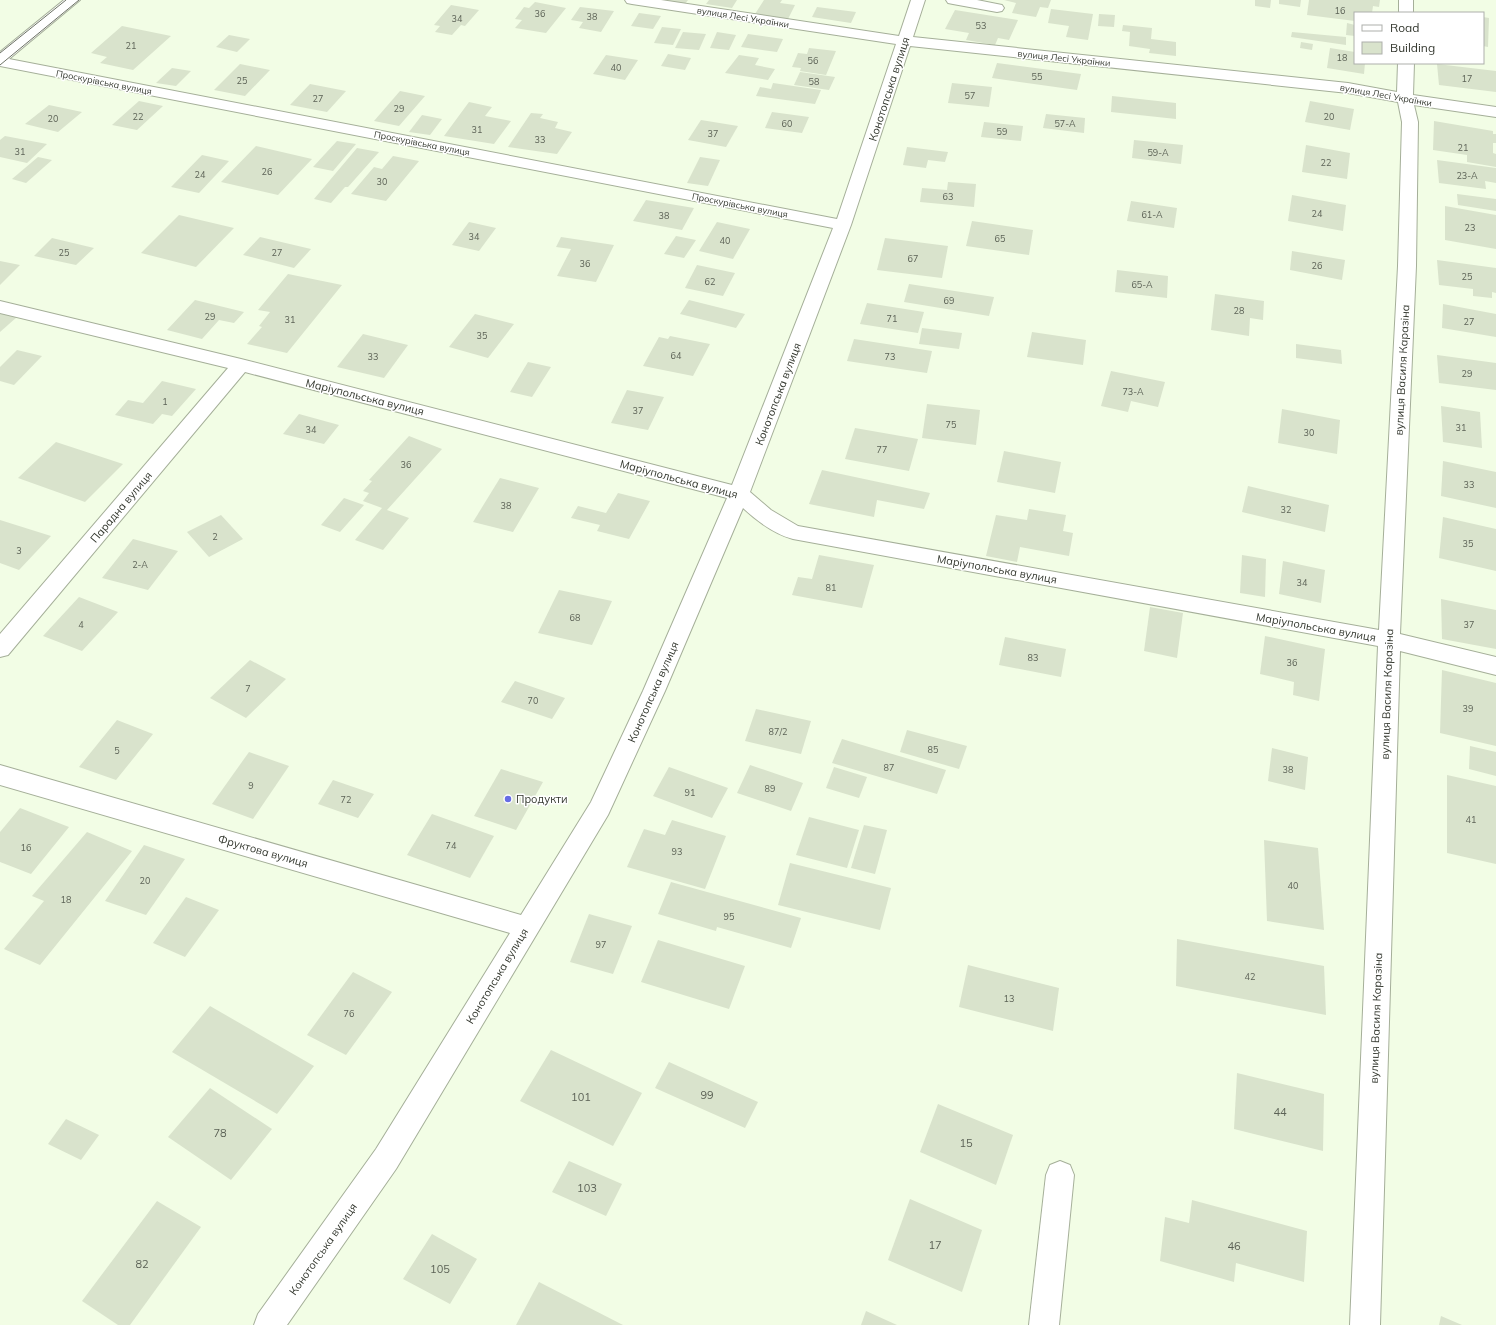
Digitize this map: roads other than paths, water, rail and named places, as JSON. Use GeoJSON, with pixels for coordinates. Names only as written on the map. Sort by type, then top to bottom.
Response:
{"type":"FeatureCollection","features":[{"type":"Feature","properties":{"kind":"street"},"geometry":{"type":"LineString","coordinates":[[0,60],[73,0]]}},
{"type":"Feature","properties":{"kind":"street","name":"вулиця Лесі Українки"},"geometry":{"type":"LineString","coordinates":[[632,0],[905,41],[1340,87],[1496,112]]}},
{"type":"Feature","properties":{"kind":"street","name":"Конотопська вулиця"},"geometry":{"type":"LineString","coordinates":[[268,1325],[386,1160],[526,927],[600,808],[654,691],[739,494],[843,225],[918,0]]}},
{"type":"Feature","properties":{"kind":"street"},"geometry":{"type":"LineString","coordinates":[[953,0],[997,8]]}},
{"type":"Feature","properties":{"kind":"street"},"geometry":{"type":"LineString","coordinates":[[1406,0],[1406,12]]}},
{"type":"Feature","properties":{"kind":"street","name":"Проскурівська вулиця"},"geometry":{"type":"LineString","coordinates":[[0,60],[843,225]]}},
{"type":"Feature","properties":{"kind":"street","name":"вулиця Василя Каразіна"},"geometry":{"type":"LineString","coordinates":[[1365,1325],[1389,640],[1407,266],[1410,122],[1405,98],[1406,64]]}},
{"type":"Feature","properties":{"kind":"street","name":"Маріупольська вулиця"},"geometry":{"type":"LineString","coordinates":[[0,307],[241,365],[739,494],[764,515],[792,532],[1389,640],[1496,666]]}},
{"type":"Feature","properties":{"kind":"street","name":"Парадна вулиця"},"geometry":{"type":"LineString","coordinates":[[0,649],[241,365]]}},
{"type":"Feature","properties":{"kind":"street","name":"Фруктова вулиця"},"geometry":{"type":"LineString","coordinates":[[0,775],[526,927]]}},
{"type":"Feature","properties":{"kind":"street"},"geometry":{"type":"LineString","coordinates":[[1044,1325],[1060,1176]]}},
{"type":"Feature","properties":{"kind":"tram line"},"geometry":{"type":"LineString","coordinates":[[0,53],[66,0]]}},
{"type":"Feature","properties":{"kind":"tram line"},"geometry":{"type":"LineString","coordinates":[[0,65],[79,0]]}},
{"type":"Feature","properties":{"kind":"place","name":"Продукти"},"geometry":{"type":"Point","coordinates":[508,799]}}]}
